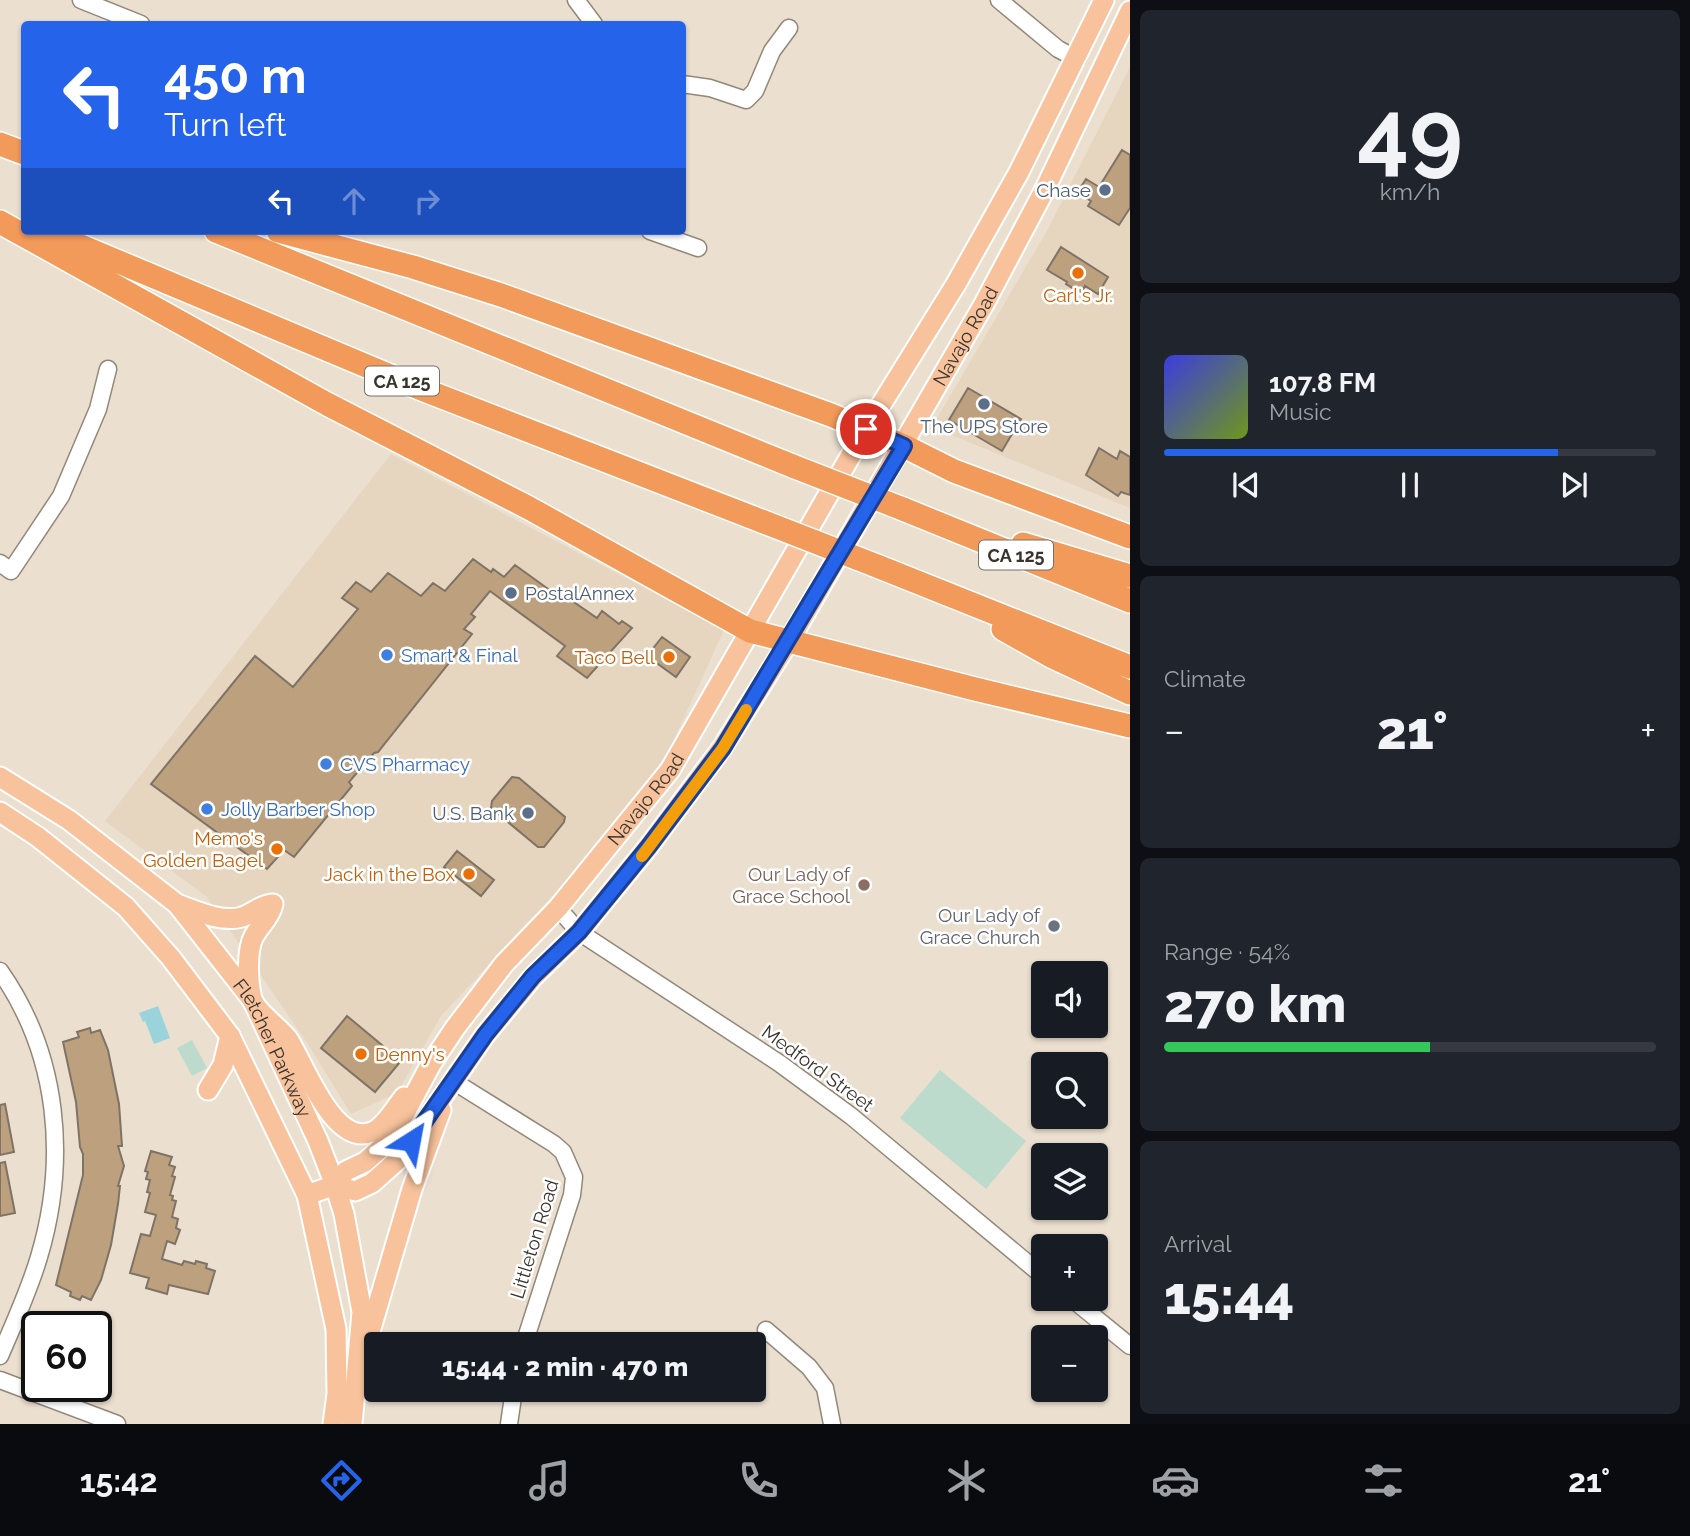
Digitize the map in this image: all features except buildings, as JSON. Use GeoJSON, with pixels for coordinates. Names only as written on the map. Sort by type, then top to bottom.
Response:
{"type":"FeatureCollection","features":[{"type":"Feature","properties":{"kind":"highway"},"geometry":{"type":"LineString","coordinates":[[1,144],[21,151]]}},
{"type":"Feature","properties":{"kind":"highway"},"geometry":{"type":"LineString","coordinates":[[0,212],[21,221]]}},
{"type":"Feature","properties":{"kind":"highway"},"geometry":{"type":"LineString","coordinates":[[0,222],[21,234]]}},
{"type":"Feature","properties":{"kind":"highway"},"geometry":{"type":"LineString","coordinates":[[23,235],[315,397],[529,508],[750,631],[1130,726]]}},
{"type":"Feature","properties":{"kind":"highway","name":"CA 125"},"geometry":{"type":"LineString","coordinates":[[55,235],[419,388],[1130,667]]}},
{"type":"Feature","properties":{"kind":"highway","name":"CA 125"},"geometry":{"type":"LineString","coordinates":[[226,235],[1130,601]]}},
{"type":"Feature","properties":{"kind":"highway"},"geometry":{"type":"LineString","coordinates":[[293,235],[413,267],[501,295],[866,429],[954,471],[1130,537]]}},
{"type":"Feature","properties":{"kind":"highway"},"geometry":{"type":"LineString","coordinates":[[903,509],[1130,576]]}},
{"type":"Feature","properties":{"kind":"highway"},"geometry":{"type":"LineString","coordinates":[[917,582],[1051,656],[1130,693]]}},
{"type":"Feature","properties":{"kind":"main road","name":"Navajo Road"},"geometry":{"type":"LineString","coordinates":[[307,1195],[335,1185],[346,1171],[365,1163],[391,1139],[431,1064],[455,1028],[504,964],[558,908],[670,770],[866,429],[963,273],[1019,172],[1104,0]]}},
{"type":"Feature","properties":{"kind":"main road"},"geometry":{"type":"LineString","coordinates":[[1103,68],[1101,38],[1118,0]]}},
{"type":"Feature","properties":{"kind":"main road","name":"Navajo Road"},"geometry":{"type":"LineString","coordinates":[[335,1185],[355,1191],[372,1183],[400,1158],[485,1035],[533,976],[579,932],[649,846],[723,748],[904,446],[984,304],[1045,188],[1130,11]]}},
{"type":"Feature","properties":{"kind":"main road"},"geometry":{"type":"LineString","coordinates":[[1045,188],[1051,146],[1087,74],[1077,59]]}},
{"type":"Feature","properties":{"kind":"main road","name":"Fletcher Parkway"},"geometry":{"type":"LineString","coordinates":[[0,777],[69,820],[177,904],[253,1001],[292,1081],[335,1185],[344,1214],[362,1312],[352,1424]]}},
{"type":"Feature","properties":{"kind":"main road","name":"Fletcher Parkway"},"geometry":{"type":"LineString","coordinates":[[0,813],[38,837],[126,908],[171,958],[230,1035],[307,1195],[336,1329],[337,1394],[333,1424]]}},
{"type":"Feature","properties":{"kind":"main road"},"geometry":{"type":"LineString","coordinates":[[177,904],[231,919],[273,904],[268,918],[251,941],[249,951],[253,1001],[288,1039],[319,1099],[338,1122],[353,1132],[372,1132],[380,1126],[431,1064]]}},
{"type":"Feature","properties":{"kind":"main road"},"geometry":{"type":"LineString","coordinates":[[208,1090],[223,1065],[230,1035]]}},
{"type":"Feature","properties":{"kind":"main road"},"geometry":{"type":"LineString","coordinates":[[356,1394],[374,1315],[408,1202],[453,1081]]}},
{"type":"Feature","properties":{"kind":"street"},"geometry":{"type":"LineString","coordinates":[[82,0],[134,21]]}},
{"type":"Feature","properties":{"kind":"street"},"geometry":{"type":"LineString","coordinates":[[576,0],[592,21]]}},
{"type":"Feature","properties":{"kind":"street"},"geometry":{"type":"LineString","coordinates":[[999,0],[1058,49],[1077,59]]}},
{"type":"Feature","properties":{"kind":"street"},"geometry":{"type":"LineString","coordinates":[[686,85],[710,88],[746,100],[755,91],[772,51],[789,28]]}},
{"type":"Feature","properties":{"kind":"street"},"geometry":{"type":"LineString","coordinates":[[661,235],[698,248]]}},
{"type":"Feature","properties":{"kind":"street"},"geometry":{"type":"LineString","coordinates":[[5,567],[61,496],[98,409],[108,369]]}},
{"type":"Feature","properties":{"kind":"street","name":"Medford Street"},"geometry":{"type":"LineString","coordinates":[[558,908],[579,932],[779,1063],[851,1116],[1031,1266]]}},
{"type":"Feature","properties":{"kind":"street"},"geometry":{"type":"LineString","coordinates":[[0,971],[25,1014],[42,1058],[53,1104],[57,1150],[53,1195],[45,1238],[33,1277],[0,1356]]}},
{"type":"Feature","properties":{"kind":"street","name":"Littleton Road"},"geometry":{"type":"LineString","coordinates":[[453,1081],[554,1144],[563,1152],[574,1177],[572,1195],[528,1332]]}},
{"type":"Feature","properties":{"kind":"street"},"geometry":{"type":"LineString","coordinates":[[1087,1311],[1130,1346]]}},
{"type":"Feature","properties":{"kind":"street"},"geometry":{"type":"LineString","coordinates":[[766,1330],[809,1367],[825,1388],[832,1424]]}},
{"type":"Feature","properties":{"kind":"street"},"geometry":{"type":"LineString","coordinates":[[0,1380],[117,1424]]}},
{"type":"Feature","properties":{"kind":"street"},"geometry":{"type":"LineString","coordinates":[[509,1424],[512,1402]]}},
{"type":"Feature","properties":{"kind":"shaded area"},"geometry":{"type":"Polygon","coordinates":[[[1130,67],[1130,508],[932,427],[1048,229],[1130,67]]]}},
{"type":"Feature","properties":{"kind":"shaded area"},"geometry":{"type":"Polygon","coordinates":[[[391,454],[724,630],[667,755],[596,849],[441,1016],[397,1093],[351,1114],[308,1044],[207,897],[105,821],[391,454]]]}},
{"type":"Feature","properties":{"kind":"green space"},"geometry":{"type":"Polygon","coordinates":[[[192,1040],[207,1068],[192,1076],[177,1048],[192,1040]]]}},
{"type":"Feature","properties":{"kind":"green space"},"geometry":{"type":"Polygon","coordinates":[[[940,1070],[1026,1141],[986,1189],[900,1118],[940,1070]]]}},
{"type":"Feature","properties":{"kind":"water"},"geometry":{"type":"Polygon","coordinates":[[[158,1006],[170,1038],[154,1044],[139,1013],[158,1006]]]}},
{"type":"Feature","properties":{"kind":"slow traffic"},"geometry":{"type":"LineString","coordinates":[[642,856],[723,748],[746,710]]}},
{"type":"Feature","properties":{"kind":"place","name":"Chase"},"geometry":{"type":"Point","coordinates":[1105,190]}},
{"type":"Feature","properties":{"kind":"place","name":"Carl's Jr."},"geometry":{"type":"Point","coordinates":[1078,273]}},
{"type":"Feature","properties":{"kind":"place","name":"The UPS Store"},"geometry":{"type":"Point","coordinates":[984,404]}},
{"type":"Feature","properties":{"kind":"place","name":"PostalAnnex"},"geometry":{"type":"Point","coordinates":[511,593]}},
{"type":"Feature","properties":{"kind":"place","name":"Smart & Final"},"geometry":{"type":"Point","coordinates":[387,655]}},
{"type":"Feature","properties":{"kind":"place","name":"Taco Bell"},"geometry":{"type":"Point","coordinates":[669,657]}},
{"type":"Feature","properties":{"kind":"place","name":"CVS Pharmacy"},"geometry":{"type":"Point","coordinates":[326,764]}},
{"type":"Feature","properties":{"kind":"place","name":"Jolly Barber Shop"},"geometry":{"type":"Point","coordinates":[207,809]}},
{"type":"Feature","properties":{"kind":"place","name":"U.S. Bank"},"geometry":{"type":"Point","coordinates":[528,813]}},
{"type":"Feature","properties":{"kind":"place","name":"Memo's Golden Bagel"},"geometry":{"type":"Point","coordinates":[277,849]}},
{"type":"Feature","properties":{"kind":"place","name":"Jack in the Box"},"geometry":{"type":"Point","coordinates":[469,874]}},
{"type":"Feature","properties":{"kind":"place","name":"Our Lady of Grace School"},"geometry":{"type":"Point","coordinates":[864,885]}},
{"type":"Feature","properties":{"kind":"place","name":"Our Lady of Grace Church"},"geometry":{"type":"Point","coordinates":[1054,926]}},
{"type":"Feature","properties":{"kind":"place","name":"Denny's"},"geometry":{"type":"Point","coordinates":[361,1054]}},
{"type":"Feature","properties":{"kind":"route"},"geometry":{"type":"LineString","coordinates":[[411,1141],[485,1035],[533,976],[579,932],[649,846],[723,748],[904,446],[866,429]]}}]}
